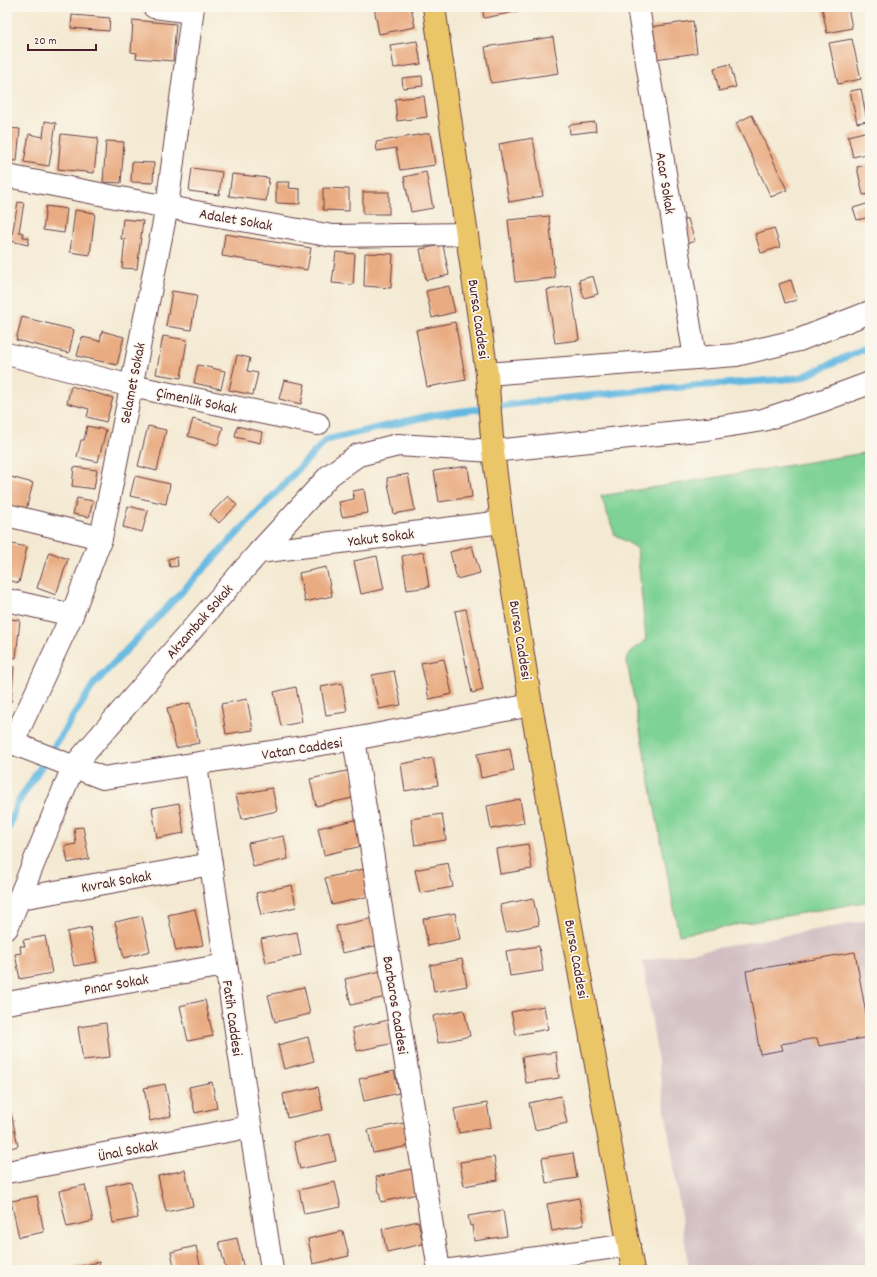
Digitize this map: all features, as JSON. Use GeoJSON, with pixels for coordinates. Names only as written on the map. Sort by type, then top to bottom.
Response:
{"type":"FeatureCollection","features":[{"type":"Feature","properties":{"kind":"main road","name":"Bursa Caddesi"},"geometry":{"type":"LineString","coordinates":[[434,7],[487,381],[493,451],[502,522],[531,705],[633,1270]]}},
{"type":"Feature","properties":{"kind":"street"},"geometry":{"type":"LineString","coordinates":[[154,7],[193,10]]}},
{"type":"Feature","properties":{"kind":"street","name":"Acar Sokak"},"geometry":{"type":"LineString","coordinates":[[638,7],[695,358]]}},
{"type":"Feature","properties":{"kind":"street","name":"Selamet Sokak"},"geometry":{"type":"LineString","coordinates":[[16,744],[72,615],[101,538],[167,207],[193,10]]}},
{"type":"Feature","properties":{"kind":"street","name":"Adalet Sokak"},"geometry":{"type":"LineString","coordinates":[[7,176],[167,207],[333,236],[467,234]]}},
{"type":"Feature","properties":{"kind":"street"},"geometry":{"type":"LineString","coordinates":[[487,381],[695,358],[736,355],[799,340],[870,312]]}},
{"type":"Feature","properties":{"kind":"street","name":"Çimenlik Sokak"},"geometry":{"type":"LineString","coordinates":[[7,354],[131,386],[318,424]]}},
{"type":"Feature","properties":{"kind":"street","name":"Akzambak Sokak"},"geometry":{"type":"LineString","coordinates":[[7,928],[21,898],[73,767],[259,552],[330,475],[358,455],[398,445],[493,451],[707,429],[763,420],[824,400],[870,382]]}},
{"type":"Feature","properties":{"kind":"street"},"geometry":{"type":"LineString","coordinates":[[7,515],[101,538]]}},
{"type":"Feature","properties":{"kind":"street","name":"Yakut Sokak"},"geometry":{"type":"LineString","coordinates":[[259,552],[502,522]]}},
{"type":"Feature","properties":{"kind":"street"},"geometry":{"type":"LineString","coordinates":[[7,600],[72,615]]}},
{"type":"Feature","properties":{"kind":"street","name":"Vatan Caddesi"},"geometry":{"type":"LineString","coordinates":[[16,744],[103,778],[196,765],[354,739],[531,705]]}},
{"type":"Feature","properties":{"kind":"street","name":"Barbaros Caddesi"},"geometry":{"type":"LineString","coordinates":[[354,739],[439,1270]]}},
{"type":"Feature","properties":{"kind":"street","name":"Fatih Caddesi"},"geometry":{"type":"LineString","coordinates":[[196,765],[249,1127],[272,1270]]}},
{"type":"Feature","properties":{"kind":"street","name":"Kıvrak Sokak"},"geometry":{"type":"LineString","coordinates":[[21,898],[210,864]]}},
{"type":"Feature","properties":{"kind":"street","name":"Pınar Sokak"},"geometry":{"type":"LineString","coordinates":[[7,1003],[225,965]]}},
{"type":"Feature","properties":{"kind":"street","name":"Ünal Sokak"},"geometry":{"type":"LineString","coordinates":[[7,1172],[249,1127]]}},
{"type":"Feature","properties":{"kind":"street"},"geometry":{"type":"LineString","coordinates":[[451,1270],[629,1245]]}},
{"type":"Feature","properties":{"kind":"shaded area"},"geometry":{"type":"Polygon","coordinates":[[[870,920],[870,1270],[689,1270],[643,961],[870,920]]]}},
{"type":"Feature","properties":{"kind":"green space"},"geometry":{"type":"Polygon","coordinates":[[[870,452],[870,901],[679,935],[626,657],[646,639],[637,548],[615,535],[601,496],[870,452]]]}},
{"type":"Feature","properties":{"kind":"building"},"geometry":{"type":"Polygon","coordinates":[[[374,7],[411,7],[415,27],[379,34],[374,7]]]}},
{"type":"Feature","properties":{"kind":"building"},"geometry":{"type":"Polygon","coordinates":[[[482,7],[534,7],[535,8],[484,18],[482,7]]]}},
{"type":"Feature","properties":{"kind":"building"},"geometry":{"type":"Polygon","coordinates":[[[822,7],[848,7],[852,28],[827,33],[822,7]]]}},
{"type":"Feature","properties":{"kind":"building"},"geometry":{"type":"Polygon","coordinates":[[[72,15],[110,18],[109,31],[71,28],[72,15]]]}},
{"type":"Feature","properties":{"kind":"building"},"geometry":{"type":"Polygon","coordinates":[[[133,20],[176,24],[173,61],[136,58],[137,53],[131,52],[133,20]]]}},
{"type":"Feature","properties":{"kind":"building"},"geometry":{"type":"Polygon","coordinates":[[[693,21],[697,53],[648,60],[643,28],[693,21]]]}},
{"type":"Feature","properties":{"kind":"building"},"geometry":{"type":"Polygon","coordinates":[[[553,37],[559,73],[491,83],[485,47],[553,37]]]}},
{"type":"Feature","properties":{"kind":"building"},"geometry":{"type":"Polygon","coordinates":[[[852,39],[861,79],[838,84],[829,43],[852,39]]]}},
{"type":"Feature","properties":{"kind":"building"},"geometry":{"type":"Polygon","coordinates":[[[417,41],[421,64],[394,68],[390,45],[417,41]]]}},
{"type":"Feature","properties":{"kind":"building"},"geometry":{"type":"Polygon","coordinates":[[[730,64],[736,87],[719,91],[714,68],[730,64]]]}},
{"type":"Feature","properties":{"kind":"building"},"geometry":{"type":"Polygon","coordinates":[[[422,76],[423,86],[403,88],[402,78],[422,76]]]}},
{"type":"Feature","properties":{"kind":"building"},"geometry":{"type":"Polygon","coordinates":[[[861,89],[867,121],[857,123],[850,91],[861,89]]]}},
{"type":"Feature","properties":{"kind":"building"},"geometry":{"type":"Polygon","coordinates":[[[424,96],[427,117],[397,121],[395,99],[424,96]]]}},
{"type":"Feature","properties":{"kind":"building"},"geometry":{"type":"Polygon","coordinates":[[[752,115],[787,190],[771,197],[736,123],[752,115]]]}},
{"type":"Feature","properties":{"kind":"building"},"geometry":{"type":"Polygon","coordinates":[[[45,121],[56,123],[49,166],[24,162],[29,134],[43,137],[45,121]]]}},
{"type":"Feature","properties":{"kind":"building"},"geometry":{"type":"Polygon","coordinates":[[[595,122],[596,131],[570,134],[569,125],[595,122]]]}},
{"type":"Feature","properties":{"kind":"building"},"geometry":{"type":"Polygon","coordinates":[[[7,128],[20,129],[17,161],[7,160],[7,128]]]}},
{"type":"Feature","properties":{"kind":"building"},"geometry":{"type":"Polygon","coordinates":[[[868,131],[870,153],[853,157],[848,136],[868,131]]]}},
{"type":"Feature","properties":{"kind":"building"},"geometry":{"type":"Polygon","coordinates":[[[430,133],[435,165],[400,170],[396,148],[377,151],[376,142],[430,133]]]}},
{"type":"Feature","properties":{"kind":"building"},"geometry":{"type":"Polygon","coordinates":[[[61,134],[98,138],[94,173],[58,169],[61,134]]]}},
{"type":"Feature","properties":{"kind":"building"},"geometry":{"type":"Polygon","coordinates":[[[533,138],[543,196],[509,202],[499,144],[533,138]]]}},
{"type":"Feature","properties":{"kind":"building"},"geometry":{"type":"Polygon","coordinates":[[[106,141],[124,142],[121,183],[103,182],[106,141]]]}},
{"type":"Feature","properties":{"kind":"building"},"geometry":{"type":"Polygon","coordinates":[[[132,162],[154,163],[153,183],[131,182],[132,162]]]}},
{"type":"Feature","properties":{"kind":"building"},"geometry":{"type":"Polygon","coordinates":[[[870,164],[870,194],[863,195],[857,167],[870,164]]]}},
{"type":"Feature","properties":{"kind":"building"},"geometry":{"type":"Polygon","coordinates":[[[192,168],[222,172],[219,195],[189,191],[192,168]]]}},
{"type":"Feature","properties":{"kind":"building"},"geometry":{"type":"Polygon","coordinates":[[[426,172],[433,208],[411,212],[404,177],[426,172]]]}},
{"type":"Feature","properties":{"kind":"building"},"geometry":{"type":"Polygon","coordinates":[[[232,174],[269,178],[266,201],[229,196],[232,174]]]}},
{"type":"Feature","properties":{"kind":"building"},"geometry":{"type":"Polygon","coordinates":[[[276,182],[290,182],[289,188],[300,189],[300,204],[276,203],[276,182]]]}},
{"type":"Feature","properties":{"kind":"building"},"geometry":{"type":"Polygon","coordinates":[[[323,188],[349,189],[349,211],[323,210],[323,188]]]}},
{"type":"Feature","properties":{"kind":"building"},"geometry":{"type":"Polygon","coordinates":[[[363,192],[389,192],[389,214],[363,214],[363,192]]]}},
{"type":"Feature","properties":{"kind":"building"},"geometry":{"type":"Polygon","coordinates":[[[7,200],[11,201],[9,217],[7,217],[7,200]]]}},
{"type":"Feature","properties":{"kind":"building"},"geometry":{"type":"Polygon","coordinates":[[[18,202],[24,203],[19,232],[23,233],[23,237],[29,238],[28,245],[11,241],[18,202]]]}},
{"type":"Feature","properties":{"kind":"building"},"geometry":{"type":"Polygon","coordinates":[[[870,203],[870,217],[857,220],[853,208],[870,203]]]}},
{"type":"Feature","properties":{"kind":"building"},"geometry":{"type":"Polygon","coordinates":[[[46,206],[67,209],[64,233],[43,230],[46,206]]]}},
{"type":"Feature","properties":{"kind":"building"},"geometry":{"type":"Polygon","coordinates":[[[75,210],[95,213],[90,255],[70,252],[75,210]]]}},
{"type":"Feature","properties":{"kind":"building"},"geometry":{"type":"Polygon","coordinates":[[[549,216],[555,278],[515,282],[508,220],[549,216]]]}},
{"type":"Feature","properties":{"kind":"building"},"geometry":{"type":"Polygon","coordinates":[[[123,219],[143,221],[137,269],[122,268],[125,239],[121,239],[123,219]]]}},
{"type":"Feature","properties":{"kind":"building"},"geometry":{"type":"Polygon","coordinates":[[[688,219],[695,241],[686,244],[679,221],[688,219]]]}},
{"type":"Feature","properties":{"kind":"building"},"geometry":{"type":"Polygon","coordinates":[[[774,228],[780,247],[761,253],[755,234],[774,228]]]}},
{"type":"Feature","properties":{"kind":"building"},"geometry":{"type":"Polygon","coordinates":[[[225,234],[311,248],[307,270],[222,256],[225,234]]]}},
{"type":"Feature","properties":{"kind":"building"},"geometry":{"type":"Polygon","coordinates":[[[443,245],[449,275],[426,280],[420,249],[443,245]]]}},
{"type":"Feature","properties":{"kind":"building"},"geometry":{"type":"Polygon","coordinates":[[[336,252],[355,254],[353,285],[332,283],[336,252]]]}},
{"type":"Feature","properties":{"kind":"building"},"geometry":{"type":"Polygon","coordinates":[[[365,253],[393,254],[391,288],[364,286],[365,253]]]}},
{"type":"Feature","properties":{"kind":"building"},"geometry":{"type":"Polygon","coordinates":[[[593,276],[598,294],[584,298],[579,280],[593,276]]]}},
{"type":"Feature","properties":{"kind":"building"},"geometry":{"type":"Polygon","coordinates":[[[791,280],[797,300],[785,303],[779,284],[791,280]]]}},
{"type":"Feature","properties":{"kind":"building"},"geometry":{"type":"Polygon","coordinates":[[[449,286],[455,312],[432,318],[426,291],[449,286]]]}},
{"type":"Feature","properties":{"kind":"building"},"geometry":{"type":"Polygon","coordinates":[[[571,286],[579,340],[555,343],[547,290],[571,286]]]}},
{"type":"Feature","properties":{"kind":"building"},"geometry":{"type":"Polygon","coordinates":[[[172,291],[197,295],[191,330],[166,326],[172,291]]]}},
{"type":"Feature","properties":{"kind":"building"},"geometry":{"type":"Polygon","coordinates":[[[22,317],[74,330],[69,353],[16,340],[22,317]]]}},
{"type":"Feature","properties":{"kind":"building"},"geometry":{"type":"Polygon","coordinates":[[[455,322],[466,380],[427,387],[416,330],[455,322]]]}},
{"type":"Feature","properties":{"kind":"building"},"geometry":{"type":"Polygon","coordinates":[[[102,331],[124,337],[117,365],[77,356],[82,337],[100,341],[102,331]]]}},
{"type":"Feature","properties":{"kind":"building"},"geometry":{"type":"Polygon","coordinates":[[[163,336],[187,340],[181,378],[156,374],[163,336]]]}},
{"type":"Feature","properties":{"kind":"building"},"geometry":{"type":"Polygon","coordinates":[[[237,355],[250,358],[247,371],[258,373],[253,395],[229,390],[237,355]]]}},
{"type":"Feature","properties":{"kind":"building"},"geometry":{"type":"Polygon","coordinates":[[[198,365],[225,371],[221,389],[194,383],[198,365]]]}},
{"type":"Feature","properties":{"kind":"building"},"geometry":{"type":"Polygon","coordinates":[[[284,380],[305,384],[301,404],[279,399],[284,380]]]}},
{"type":"Feature","properties":{"kind":"building"},"geometry":{"type":"Polygon","coordinates":[[[71,386],[113,398],[106,422],[87,417],[89,409],[67,403],[71,386]]]}},
{"type":"Feature","properties":{"kind":"building"},"geometry":{"type":"Polygon","coordinates":[[[193,419],[223,427],[218,445],[188,436],[193,419]]]}},
{"type":"Feature","properties":{"kind":"building"},"geometry":{"type":"Polygon","coordinates":[[[87,426],[106,430],[98,462],[77,457],[81,440],[84,440],[87,426]]]}},
{"type":"Feature","properties":{"kind":"building"},"geometry":{"type":"Polygon","coordinates":[[[148,426],[166,430],[157,471],[138,466],[148,426]]]}},
{"type":"Feature","properties":{"kind":"building"},"geometry":{"type":"Polygon","coordinates":[[[237,426],[262,432],[260,443],[235,437],[237,426]]]}},
{"type":"Feature","properties":{"kind":"building"},"geometry":{"type":"Polygon","coordinates":[[[468,466],[472,497],[439,502],[434,471],[468,466]]]}},
{"type":"Feature","properties":{"kind":"building"},"geometry":{"type":"Polygon","coordinates":[[[74,467],[97,470],[94,489],[72,486],[74,467]]]}},
{"type":"Feature","properties":{"kind":"building"},"geometry":{"type":"Polygon","coordinates":[[[408,474],[415,510],[394,514],[387,478],[408,474]]]}},
{"type":"Feature","properties":{"kind":"building"},"geometry":{"type":"Polygon","coordinates":[[[7,476],[33,483],[26,510],[7,505],[7,476]]]}},
{"type":"Feature","properties":{"kind":"building"},"geometry":{"type":"Polygon","coordinates":[[[135,476],[170,484],[166,504],[130,496],[135,476]]]}},
{"type":"Feature","properties":{"kind":"building"},"geometry":{"type":"Polygon","coordinates":[[[364,489],[368,513],[342,517],[339,502],[354,499],[353,491],[364,489]]]}},
{"type":"Feature","properties":{"kind":"building"},"geometry":{"type":"Polygon","coordinates":[[[228,496],[237,505],[219,523],[210,514],[228,496]]]}},
{"type":"Feature","properties":{"kind":"building"},"geometry":{"type":"Polygon","coordinates":[[[77,498],[93,501],[89,517],[73,514],[77,498]]]}},
{"type":"Feature","properties":{"kind":"building"},"geometry":{"type":"Polygon","coordinates":[[[128,506],[148,511],[142,532],[123,527],[128,506]]]}},
{"type":"Feature","properties":{"kind":"building"},"geometry":{"type":"Polygon","coordinates":[[[7,543],[27,547],[19,583],[7,580],[7,543]]]}},
{"type":"Feature","properties":{"kind":"building"},"geometry":{"type":"Polygon","coordinates":[[[472,546],[480,573],[457,579],[450,552],[472,546]]]}},
{"type":"Feature","properties":{"kind":"building"},"geometry":{"type":"Polygon","coordinates":[[[49,552],[68,559],[56,595],[37,588],[49,552]]]}},
{"type":"Feature","properties":{"kind":"building"},"geometry":{"type":"Polygon","coordinates":[[[424,552],[429,587],[407,590],[402,556],[424,552]]]}},
{"type":"Feature","properties":{"kind":"building"},"geometry":{"type":"Polygon","coordinates":[[[377,556],[384,589],[361,594],[354,561],[377,556]]]}},
{"type":"Feature","properties":{"kind":"building"},"geometry":{"type":"Polygon","coordinates":[[[177,557],[178,566],[170,567],[168,559],[177,557]]]}},
{"type":"Feature","properties":{"kind":"building"},"geometry":{"type":"Polygon","coordinates":[[[326,567],[332,596],[305,602],[299,573],[326,567]]]}},
{"type":"Feature","properties":{"kind":"building"},"geometry":{"type":"Polygon","coordinates":[[[466,609],[483,690],[472,693],[455,611],[466,609]]]}},
{"type":"Feature","properties":{"kind":"building"},"geometry":{"type":"Polygon","coordinates":[[[7,619],[20,620],[16,658],[7,657],[7,619]]]}},
{"type":"Feature","properties":{"kind":"building"},"geometry":{"type":"Polygon","coordinates":[[[444,659],[452,694],[429,699],[421,663],[444,659]]]}},
{"type":"Feature","properties":{"kind":"building"},"geometry":{"type":"Polygon","coordinates":[[[7,666],[14,667],[11,702],[7,701],[7,666]]]}},
{"type":"Feature","properties":{"kind":"building"},"geometry":{"type":"Polygon","coordinates":[[[394,671],[401,705],[379,709],[372,675],[394,671]]]}},
{"type":"Feature","properties":{"kind":"building"},"geometry":{"type":"Polygon","coordinates":[[[342,683],[347,712],[326,715],[321,687],[342,683]]]}},
{"type":"Feature","properties":{"kind":"building"},"geometry":{"type":"Polygon","coordinates":[[[296,687],[302,722],[281,726],[274,692],[296,687]]]}},
{"type":"Feature","properties":{"kind":"building"},"geometry":{"type":"Polygon","coordinates":[[[247,699],[253,730],[226,734],[221,704],[247,699]]]}},
{"type":"Feature","properties":{"kind":"building"},"geometry":{"type":"Polygon","coordinates":[[[190,703],[199,743],[176,748],[167,708],[190,703]]]}},
{"type":"Feature","properties":{"kind":"building"},"geometry":{"type":"Polygon","coordinates":[[[510,748],[514,771],[481,778],[477,754],[510,748]]]}},
{"type":"Feature","properties":{"kind":"building"},"geometry":{"type":"Polygon","coordinates":[[[433,758],[438,785],[405,791],[401,764],[433,758]]]}},
{"type":"Feature","properties":{"kind":"building"},"geometry":{"type":"Polygon","coordinates":[[[351,770],[357,797],[316,806],[310,779],[351,770]]]}},
{"type":"Feature","properties":{"kind":"building"},"geometry":{"type":"Polygon","coordinates":[[[272,788],[277,811],[242,819],[236,795],[272,788]]]}},
{"type":"Feature","properties":{"kind":"building"},"geometry":{"type":"Polygon","coordinates":[[[520,799],[524,823],[491,829],[487,806],[520,799]]]}},
{"type":"Feature","properties":{"kind":"building"},"geometry":{"type":"Polygon","coordinates":[[[179,803],[184,833],[157,838],[152,808],[179,803]]]}},
{"type":"Feature","properties":{"kind":"building"},"geometry":{"type":"Polygon","coordinates":[[[442,814],[446,840],[415,845],[411,819],[442,814]]]}},
{"type":"Feature","properties":{"kind":"building"},"geometry":{"type":"Polygon","coordinates":[[[360,819],[366,845],[324,855],[318,828],[360,819]]]}},
{"type":"Feature","properties":{"kind":"building"},"geometry":{"type":"Polygon","coordinates":[[[83,827],[89,859],[68,863],[65,846],[76,844],[74,828],[83,827]]]}},
{"type":"Feature","properties":{"kind":"building"},"geometry":{"type":"Polygon","coordinates":[[[284,836],[288,859],[253,867],[248,843],[284,836]]]}},
{"type":"Feature","properties":{"kind":"building"},"geometry":{"type":"Polygon","coordinates":[[[528,844],[532,869],[500,874],[496,849],[528,844]]]}},
{"type":"Feature","properties":{"kind":"building"},"geometry":{"type":"Polygon","coordinates":[[[448,863],[453,887],[420,893],[415,870],[448,863]]]}},
{"type":"Feature","properties":{"kind":"building"},"geometry":{"type":"Polygon","coordinates":[[[368,868],[374,895],[332,905],[325,878],[368,868]]]}},
{"type":"Feature","properties":{"kind":"building"},"geometry":{"type":"Polygon","coordinates":[[[292,885],[296,907],[261,915],[256,893],[292,885]]]}},
{"type":"Feature","properties":{"kind":"building"},"geometry":{"type":"Polygon","coordinates":[[[533,898],[539,925],[506,932],[500,905],[533,898]]]}},
{"type":"Feature","properties":{"kind":"building"},"geometry":{"type":"Polygon","coordinates":[[[195,909],[203,945],[176,951],[168,915],[195,909]]]}},
{"type":"Feature","properties":{"kind":"building"},"geometry":{"type":"Polygon","coordinates":[[[455,913],[460,939],[428,946],[423,919],[455,913]]]}},
{"type":"Feature","properties":{"kind":"building"},"geometry":{"type":"Polygon","coordinates":[[[142,916],[150,951],[124,958],[115,922],[142,916]]]}},
{"type":"Feature","properties":{"kind":"building"},"geometry":{"type":"Polygon","coordinates":[[[379,917],[384,944],[342,953],[336,926],[379,917]]]}},
{"type":"Feature","properties":{"kind":"building"},"geometry":{"type":"Polygon","coordinates":[[[90,927],[97,962],[74,966],[67,932],[90,927]]]}},
{"type":"Feature","properties":{"kind":"building"},"geometry":{"type":"Polygon","coordinates":[[[297,932],[301,955],[266,963],[261,939],[297,932]]]}},
{"type":"Feature","properties":{"kind":"building"},"geometry":{"type":"Polygon","coordinates":[[[45,936],[52,973],[20,979],[15,954],[21,953],[20,946],[25,946],[23,940],[45,936]]]}},
{"type":"Feature","properties":{"kind":"building"},"geometry":{"type":"Polygon","coordinates":[[[539,946],[543,971],[510,976],[506,951],[539,946]]]}},
{"type":"Feature","properties":{"kind":"building"},"geometry":{"type":"Polygon","coordinates":[[[855,952],[870,1037],[819,1046],[817,1038],[781,1044],[783,1050],[760,1054],[746,971],[855,952]]]}},
{"type":"Feature","properties":{"kind":"building"},"geometry":{"type":"Polygon","coordinates":[[[462,959],[467,986],[434,992],[430,965],[462,959]]]}},
{"type":"Feature","properties":{"kind":"building"},"geometry":{"type":"Polygon","coordinates":[[[381,971],[386,997],[351,1005],[345,979],[381,971]]]}},
{"type":"Feature","properties":{"kind":"building"},"geometry":{"type":"Polygon","coordinates":[[[304,987],[310,1014],[275,1022],[268,995],[304,987]]]}},
{"type":"Feature","properties":{"kind":"building"},"geometry":{"type":"Polygon","coordinates":[[[205,1000],[213,1036],[188,1041],[180,1006],[205,1000]]]}},
{"type":"Feature","properties":{"kind":"building"},"geometry":{"type":"Polygon","coordinates":[[[544,1006],[548,1029],[516,1035],[511,1012],[544,1006]]]}},
{"type":"Feature","properties":{"kind":"building"},"geometry":{"type":"Polygon","coordinates":[[[464,1010],[470,1036],[438,1043],[433,1016],[464,1010]]]}},
{"type":"Feature","properties":{"kind":"building"},"geometry":{"type":"Polygon","coordinates":[[[389,1020],[394,1043],[357,1051],[352,1028],[389,1020]]]}},
{"type":"Feature","properties":{"kind":"building"},"geometry":{"type":"Polygon","coordinates":[[[106,1023],[110,1057],[83,1060],[78,1027],[106,1023]]]}},
{"type":"Feature","properties":{"kind":"building"},"geometry":{"type":"Polygon","coordinates":[[[308,1037],[314,1061],[284,1069],[278,1045],[308,1037]]]}},
{"type":"Feature","properties":{"kind":"building"},"geometry":{"type":"Polygon","coordinates":[[[556,1052],[559,1078],[526,1083],[522,1057],[556,1052]]]}},
{"type":"Feature","properties":{"kind":"building"},"geometry":{"type":"Polygon","coordinates":[[[394,1071],[399,1093],[364,1101],[359,1079],[394,1071]]]}},
{"type":"Feature","properties":{"kind":"building"},"geometry":{"type":"Polygon","coordinates":[[[212,1082],[217,1108],[195,1113],[189,1087],[212,1082]]]}},
{"type":"Feature","properties":{"kind":"building"},"geometry":{"type":"Polygon","coordinates":[[[165,1084],[171,1116],[150,1121],[144,1088],[165,1084]]]}},
{"type":"Feature","properties":{"kind":"building"},"geometry":{"type":"Polygon","coordinates":[[[318,1087],[323,1110],[287,1118],[283,1094],[318,1087]]]}},
{"type":"Feature","properties":{"kind":"building"},"geometry":{"type":"Polygon","coordinates":[[[561,1096],[567,1123],[535,1130],[529,1103],[561,1096]]]}},
{"type":"Feature","properties":{"kind":"building"},"geometry":{"type":"Polygon","coordinates":[[[487,1103],[491,1127],[459,1133],[454,1109],[487,1103]]]}},
{"type":"Feature","properties":{"kind":"building"},"geometry":{"type":"Polygon","coordinates":[[[11,1112],[18,1146],[7,1149],[7,1113],[11,1112]]]}},
{"type":"Feature","properties":{"kind":"building"},"geometry":{"type":"Polygon","coordinates":[[[404,1123],[409,1146],[373,1153],[368,1130],[404,1123]]]}},
{"type":"Feature","properties":{"kind":"building"},"geometry":{"type":"Polygon","coordinates":[[[330,1134],[336,1161],[300,1169],[294,1142],[330,1134]]]}},
{"type":"Feature","properties":{"kind":"building"},"geometry":{"type":"Polygon","coordinates":[[[573,1153],[577,1178],[546,1183],[542,1158],[573,1153]]]}},
{"type":"Feature","properties":{"kind":"building"},"geometry":{"type":"Polygon","coordinates":[[[494,1157],[498,1180],[464,1186],[460,1162],[494,1157]]]}},
{"type":"Feature","properties":{"kind":"building"},"geometry":{"type":"Polygon","coordinates":[[[411,1169],[417,1194],[381,1202],[376,1177],[411,1169]]]}},
{"type":"Feature","properties":{"kind":"building"},"geometry":{"type":"Polygon","coordinates":[[[185,1170],[193,1206],[166,1212],[158,1176],[185,1170]]]}},
{"type":"Feature","properties":{"kind":"building"},"geometry":{"type":"Polygon","coordinates":[[[131,1181],[138,1218],[113,1223],[106,1186],[131,1181]]]}},
{"type":"Feature","properties":{"kind":"building"},"geometry":{"type":"Polygon","coordinates":[[[335,1182],[341,1207],[304,1214],[299,1190],[335,1182]]]}},
{"type":"Feature","properties":{"kind":"building"},"geometry":{"type":"Polygon","coordinates":[[[85,1185],[93,1221],[67,1227],[59,1191],[85,1185]]]}},
{"type":"Feature","properties":{"kind":"building"},"geometry":{"type":"Polygon","coordinates":[[[37,1196],[44,1232],[19,1237],[11,1201],[37,1196]]]}},
{"type":"Feature","properties":{"kind":"building"},"geometry":{"type":"Polygon","coordinates":[[[579,1198],[584,1225],[552,1231],[547,1204],[579,1198]]]}},
{"type":"Feature","properties":{"kind":"building"},"geometry":{"type":"Polygon","coordinates":[[[503,1210],[507,1236],[474,1241],[472,1225],[470,1226],[468,1216],[503,1210]]]}},
{"type":"Feature","properties":{"kind":"building"},"geometry":{"type":"Polygon","coordinates":[[[418,1221],[423,1244],[387,1252],[382,1229],[418,1221]]]}},
{"type":"Feature","properties":{"kind":"building"},"geometry":{"type":"Polygon","coordinates":[[[343,1231],[349,1256],[313,1264],[308,1239],[343,1231]]]}},
{"type":"Feature","properties":{"kind":"building"},"geometry":{"type":"Polygon","coordinates":[[[237,1238],[244,1270],[226,1270],[219,1242],[237,1238]]]}},
{"type":"Feature","properties":{"kind":"building"},"geometry":{"type":"Polygon","coordinates":[[[196,1246],[201,1270],[175,1270],[171,1252],[196,1246]]]}},
{"type":"Feature","properties":{"kind":"building"},"geometry":{"type":"Polygon","coordinates":[[[99,1262],[101,1270],[73,1270],[72,1268],[99,1262]]]}},
{"type":"Feature","properties":{"kind":"waterway"},"geometry":{"type":"LineString","coordinates":[[7,832],[17,804],[94,684],[326,440],[433,415],[538,401],[655,389],[800,378],[870,346]]}}]}
